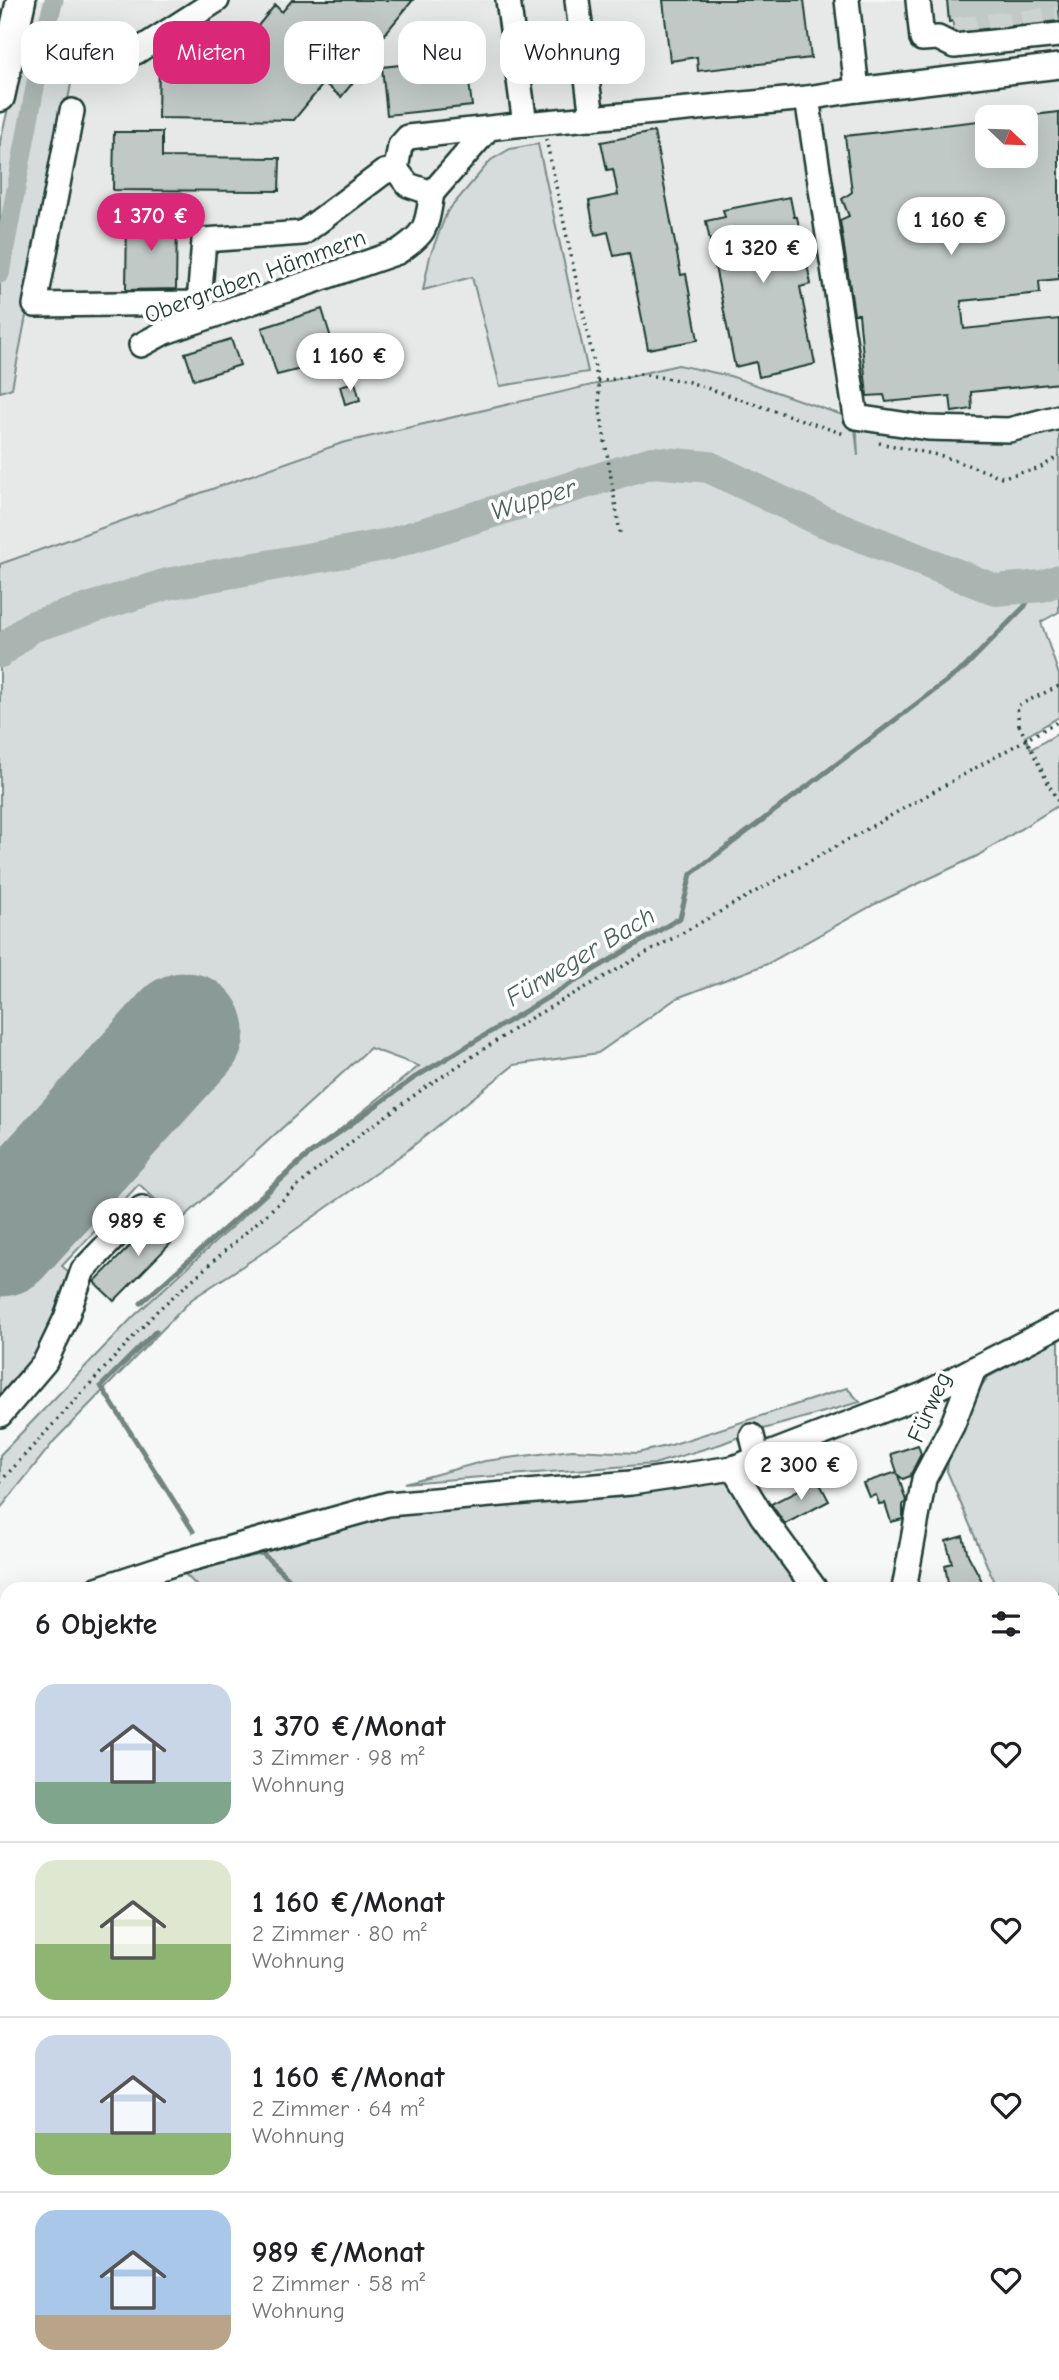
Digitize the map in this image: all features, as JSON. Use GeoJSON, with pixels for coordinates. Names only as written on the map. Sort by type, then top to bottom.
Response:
{"type":"FeatureCollection","features":[{"type":"Feature","properties":{"kind":"main road"},"geometry":{"type":"LineString","coordinates":[[0,97],[21,0]]}},
{"type":"Feature","properties":{"kind":"street"},"geometry":{"type":"LineString","coordinates":[[139,50],[217,0]]}},
{"type":"Feature","properties":{"kind":"street"},"geometry":{"type":"LineString","coordinates":[[508,0],[534,123]]}},
{"type":"Feature","properties":{"kind":"street"},"geometry":{"type":"LineString","coordinates":[[576,0],[592,118]]}},
{"type":"Feature","properties":{"kind":"street"},"geometry":{"type":"LineString","coordinates":[[847,0],[857,90]]}},
{"type":"Feature","properties":{"kind":"street"},"geometry":{"type":"LineString","coordinates":[[918,0],[922,39],[946,34],[954,46],[1059,35]]}},
{"type":"Feature","properties":{"kind":"street"},"geometry":{"type":"LineString","coordinates":[[432,193],[408,185],[396,169],[400,146],[408,137],[807,98],[1059,66]]}},
{"type":"Feature","properties":{"kind":"street"},"geometry":{"type":"LineString","coordinates":[[807,98],[856,417],[928,428],[1009,429],[1059,417]]}},
{"type":"Feature","properties":{"kind":"street"},"geometry":{"type":"LineString","coordinates":[[72,111],[36,306],[199,303],[204,240],[303,233],[384,172],[396,169]]}},
{"type":"Feature","properties":{"kind":"street","name":"Obergraben Hämmern"},"geometry":{"type":"LineString","coordinates":[[141,345],[165,332],[398,252],[419,238],[427,221],[432,193],[487,130]]}},
{"type":"Feature","properties":{"kind":"street"},"geometry":{"type":"LineString","coordinates":[[0,1415],[45,1362],[66,1318],[83,1269],[142,1208]]}},
{"type":"Feature","properties":{"kind":"street"},"geometry":{"type":"LineString","coordinates":[[118,1582],[388,1504],[631,1483],[733,1468],[925,1394],[1059,1325]]}},
{"type":"Feature","properties":{"kind":"street","name":"Fürweg"},"geometry":{"type":"LineString","coordinates":[[905,1582],[924,1479],[953,1426],[974,1369]]}},
{"type":"Feature","properties":{"kind":"street"},"geometry":{"type":"LineString","coordinates":[[752,1436],[758,1460]]}},
{"type":"Feature","properties":{"kind":"street"},"geometry":{"type":"LineString","coordinates":[[733,1468],[762,1516],[810,1582]]}},
{"type":"Feature","properties":{"kind":"path"},"geometry":{"type":"LineString","coordinates":[[534,123],[598,382],[620,533]]}},
{"type":"Feature","properties":{"kind":"path"},"geometry":{"type":"LineString","coordinates":[[598,382],[641,374],[689,382],[824,429],[849,435]]}},
{"type":"Feature","properties":{"kind":"path"},"geometry":{"type":"LineString","coordinates":[[875,442],[942,456],[1002,477],[1038,469],[1059,456]]}},
{"type":"Feature","properties":{"kind":"path"},"geometry":{"type":"LineString","coordinates":[[1059,686],[1017,706],[1018,725],[1059,803]]}},
{"type":"Feature","properties":{"kind":"path"},"geometry":{"type":"LineString","coordinates":[[0,1482],[158,1310],[313,1173],[384,1117],[531,1018],[1059,721]]}},
{"type":"Feature","properties":{"kind":"shaded area"},"geometry":{"type":"Polygon","coordinates":[[[33,0],[1059,0],[1059,417],[1009,430],[856,417],[730,376],[678,365],[342,443],[0,564],[0,392],[12,388],[71,84],[139,84],[139,21],[28,21],[33,0]]]}},
{"type":"Feature","properties":{"kind":"shaded area"},"geometry":{"type":"Polygon","coordinates":[[[21,65],[21,84],[71,84],[12,388],[0,392],[0,142],[18,66],[21,65]]]}},
{"type":"Feature","properties":{"kind":"shaded area"},"geometry":{"type":"Polygon","coordinates":[[[538,144],[588,372],[500,386],[472,277],[423,290],[430,256],[447,212],[491,160],[510,149],[538,144]]]}},
{"type":"Feature","properties":{"kind":"shaded area"},"geometry":{"type":"Polygon","coordinates":[[[678,365],[730,376],[854,419],[858,456],[856,417],[928,428],[1059,417],[1059,612],[1041,622],[1059,675],[1059,717],[1025,737],[1031,749],[1059,733],[1059,805],[977,856],[875,904],[767,964],[677,998],[598,1053],[514,1065],[404,1153],[192,1299],[55,1440],[0,1509],[0,1455],[133,1317],[327,1140],[419,1066],[370,1048],[179,1222],[139,1184],[62,1266],[70,1273],[55,1329],[0,1406],[0,564],[342,443],[678,365]]]}},
{"type":"Feature","properties":{"kind":"shaded area"},"geometry":{"type":"Polygon","coordinates":[[[1059,1338],[1059,1582],[994,1582],[947,1471],[951,1428],[988,1377],[1059,1338]]]}},
{"type":"Feature","properties":{"kind":"shaded area"},"geometry":{"type":"Polygon","coordinates":[[[847,1388],[860,1402],[749,1433],[654,1464],[404,1483],[485,1461],[572,1450],[637,1453],[671,1445],[847,1388]]]}},
{"type":"Feature","properties":{"kind":"shaded area"},"geometry":{"type":"Polygon","coordinates":[[[730,1478],[808,1579],[805,1582],[193,1582],[181,1570],[393,1515],[730,1478]]]}},
{"type":"Feature","properties":{"kind":"building"},"geometry":{"type":"Polygon","coordinates":[[[292,0],[413,0],[384,35],[384,21],[284,21],[284,84],[323,84],[294,120],[158,118],[159,84],[270,84],[270,21],[262,21],[275,5],[282,12],[292,0]]]}},
{"type":"Feature","properties":{"kind":"building"},"geometry":{"type":"Polygon","coordinates":[[[663,0],[804,0],[811,58],[698,71],[697,57],[670,61],[663,0]]]}},
{"type":"Feature","properties":{"kind":"building"},"geometry":{"type":"Polygon","coordinates":[[[947,0],[1059,0],[1059,21],[957,32],[954,30],[953,21],[949,22],[947,0]]]}},
{"type":"Feature","properties":{"kind":"building"},"geometry":{"type":"Polygon","coordinates":[[[398,65],[398,84],[469,84],[472,106],[387,115],[384,67],[398,65]]]}},
{"type":"Feature","properties":{"kind":"building"},"geometry":{"type":"Polygon","coordinates":[[[325,84],[352,84],[341,97],[325,84]]]}},
{"type":"Feature","properties":{"kind":"building"},"geometry":{"type":"Polygon","coordinates":[[[1059,112],[1059,279],[1039,281],[1040,293],[961,301],[964,329],[1059,319],[1059,383],[971,392],[972,409],[952,412],[950,396],[886,402],[884,395],[867,396],[859,314],[854,314],[840,220],[849,216],[842,199],[852,192],[845,136],[975,121],[975,168],[1038,168],[1038,115],[1059,112]]]}},
{"type":"Feature","properties":{"kind":"building"},"geometry":{"type":"Polygon","coordinates":[[[114,132],[162,132],[162,157],[280,158],[279,191],[113,190],[114,132]]]}},
{"type":"Feature","properties":{"kind":"building"},"geometry":{"type":"Polygon","coordinates":[[[654,132],[681,275],[686,274],[698,340],[648,349],[629,253],[614,256],[608,232],[595,235],[589,201],[618,195],[613,169],[607,170],[601,142],[654,132]]]}},
{"type":"Feature","properties":{"kind":"building"},"geometry":{"type":"Polygon","coordinates":[[[790,197],[794,217],[797,217],[811,284],[800,287],[815,364],[759,377],[756,362],[735,367],[706,221],[725,217],[723,210],[790,197]]]}},
{"type":"Feature","properties":{"kind":"building"},"geometry":{"type":"Polygon","coordinates":[[[127,217],[177,218],[176,289],[126,290],[127,217]]]}},
{"type":"Feature","properties":{"kind":"building"},"geometry":{"type":"Polygon","coordinates":[[[322,309],[335,351],[311,359],[313,366],[277,375],[262,328],[322,309]]]}},
{"type":"Feature","properties":{"kind":"building"},"geometry":{"type":"Polygon","coordinates":[[[231,339],[240,365],[194,380],[185,353],[231,339]]]}},
{"type":"Feature","properties":{"kind":"building"},"geometry":{"type":"Polygon","coordinates":[[[355,382],[360,400],[345,404],[340,386],[355,382]]]}},
{"type":"Feature","properties":{"kind":"building"},"geometry":{"type":"Polygon","coordinates":[[[162,1214],[181,1233],[114,1301],[94,1282],[162,1214]]]}},
{"type":"Feature","properties":{"kind":"building"},"geometry":{"type":"Polygon","coordinates":[[[918,1445],[921,1454],[910,1476],[903,1479],[898,1475],[906,1501],[903,1505],[903,1519],[891,1522],[885,1503],[879,1504],[876,1495],[869,1497],[863,1483],[897,1472],[891,1454],[918,1445]]]}},
{"type":"Feature","properties":{"kind":"building"},"geometry":{"type":"Polygon","coordinates":[[[818,1480],[829,1501],[785,1524],[771,1504],[818,1480]]]}},
{"type":"Feature","properties":{"kind":"building"},"geometry":{"type":"Polygon","coordinates":[[[963,1536],[968,1555],[982,1582],[948,1582],[945,1565],[952,1563],[946,1541],[963,1536]]]}},
{"type":"Feature","properties":{"kind":"waterway"},"geometry":{"type":"LineString","coordinates":[[0,274],[46,29],[54,0]]}},
{"type":"Feature","properties":{"kind":"waterway","name":"Wupper"},"geometry":{"type":"LineString","coordinates":[[0,652],[31,627],[167,584],[390,544],[652,462],[709,467],[820,520],[996,590],[1042,586],[1059,580]]}},
{"type":"Feature","properties":{"kind":"waterway","name":"Fürweger Bach"},"geometry":{"type":"LineString","coordinates":[[141,1303],[303,1159],[414,1078],[680,918],[691,874],[964,668],[1025,606],[1035,586]]}},
{"type":"Feature","properties":{"kind":"waterway","name":"Fürweger Bach"},"geometry":{"type":"LineString","coordinates":[[156,1331],[101,1386],[193,1531]]}},
{"type":"Feature","properties":{"kind":"waterway","name":"Fürweger Bach"},"geometry":{"type":"LineString","coordinates":[[235,1558],[262,1553],[293,1582]]}},
{"type":"Feature","properties":{"kind":"runway"},"geometry":{"type":"LineString","coordinates":[[0,1237],[185,1032]]}},
{"type":"Feature","properties":{"kind":"tunnel"},"geometry":{"type":"LineString","coordinates":[[954,29],[1059,18]]}}]}
